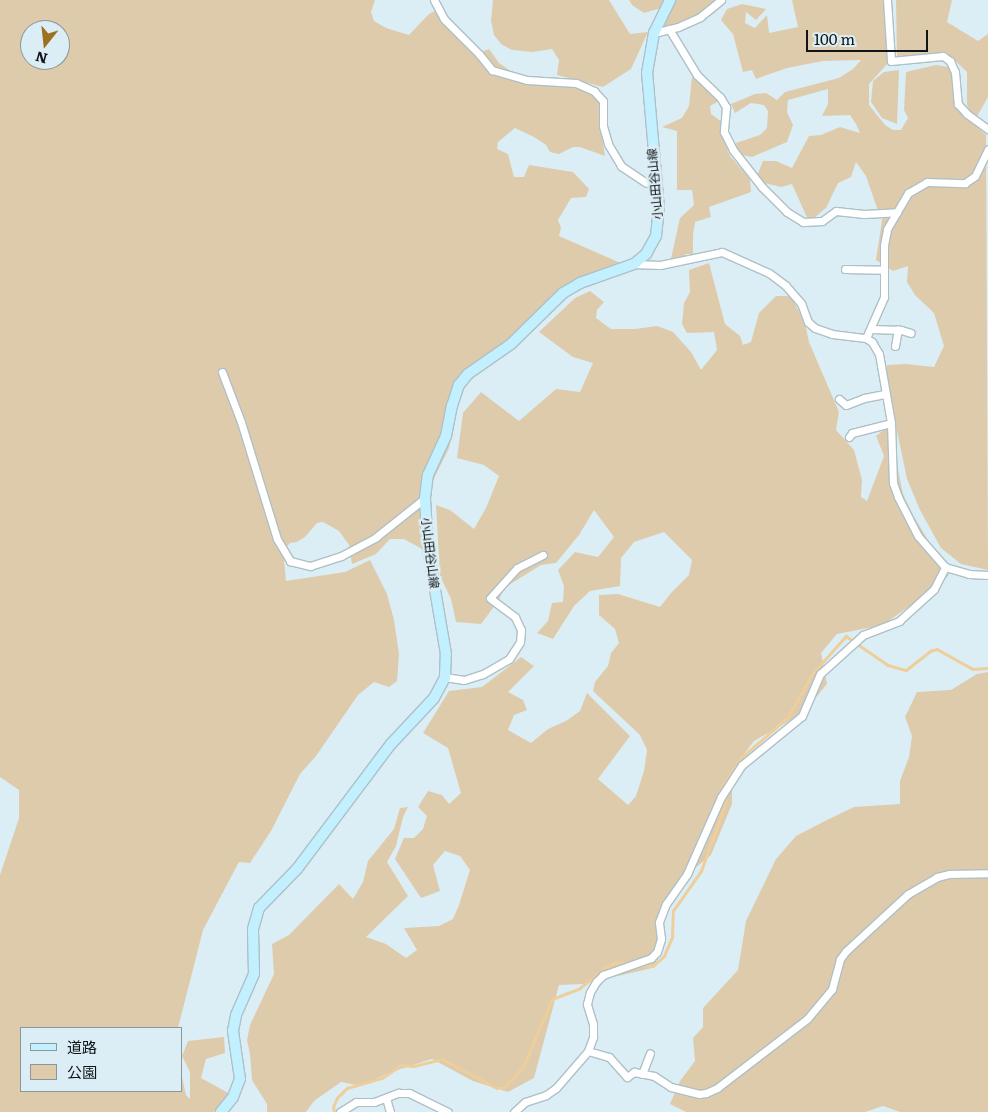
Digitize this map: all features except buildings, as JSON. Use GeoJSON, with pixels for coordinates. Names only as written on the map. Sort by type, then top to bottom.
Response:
{"type":"FeatureCollection","features":[{"type":"Feature","properties":{"kind":"main road","name":"小山田谷山線"},"geometry":{"type":"LineString","coordinates":[[221,1112],[234,1097],[240,1079],[233,1030],[236,1015],[254,974],[253,929],[259,908],[297,869],[391,744],[434,698],[445,677],[446,654],[426,532],[425,498],[428,475],[446,436],[452,406],[464,379],[511,344],[563,293],[580,283],[634,264],[646,254],[656,236],[660,219],[647,73],[654,33],[670,0]]}},
{"type":"Feature","properties":{"kind":"street"},"geometry":{"type":"LineString","coordinates":[[434,0],[444,19],[492,70],[527,80],[576,83],[594,91],[603,101],[603,126],[608,144],[621,166],[645,182],[656,186]]}},
{"type":"Feature","properties":{"kind":"street"},"geometry":{"type":"LineString","coordinates":[[654,33],[700,17],[722,0]]}},
{"type":"Feature","properties":{"kind":"street"},"geometry":{"type":"LineString","coordinates":[[887,0],[891,61],[943,56],[950,61],[955,72],[958,104],[967,114],[988,130]]}},
{"type":"Feature","properties":{"kind":"street"},"geometry":{"type":"LineString","coordinates":[[669,29],[698,75],[720,97],[726,107],[724,132],[732,150],[762,187],[787,212],[803,222],[822,221],[836,212],[864,214],[897,212]]}},
{"type":"Feature","properties":{"kind":"street"},"geometry":{"type":"LineString","coordinates":[[866,338],[872,329],[884,297],[887,229],[908,193],[918,185],[927,182],[965,182],[975,176],[988,149]]}},
{"type":"Feature","properties":{"kind":"street"},"geometry":{"type":"LineString","coordinates":[[634,264],[660,265],[722,252],[769,273],[786,286],[801,303],[808,322],[815,328],[832,334],[866,338],[872,342],[879,354],[891,423],[893,483],[898,497],[918,536],[945,567],[969,574],[988,575]]}},
{"type":"Feature","properties":{"kind":"street"},"geometry":{"type":"LineString","coordinates":[[845,269],[884,270]]}},
{"type":"Feature","properties":{"kind":"street"},"geometry":{"type":"LineString","coordinates":[[872,329],[898,329],[912,333]]}},
{"type":"Feature","properties":{"kind":"street"},"geometry":{"type":"LineString","coordinates":[[895,346],[898,329]]}},
{"type":"Feature","properties":{"kind":"street"},"geometry":{"type":"LineString","coordinates":[[222,372],[241,422],[277,539],[290,561],[310,566],[340,556],[376,537],[425,498]]}},
{"type":"Feature","properties":{"kind":"street"},"geometry":{"type":"LineString","coordinates":[[839,399],[846,405],[864,398],[885,394]]}},
{"type":"Feature","properties":{"kind":"street"},"geometry":{"type":"LineString","coordinates":[[849,437],[852,433],[891,423]]}},
{"type":"Feature","properties":{"kind":"street"},"geometry":{"type":"LineString","coordinates":[[445,677],[464,680],[483,674],[509,659],[520,642],[521,630],[515,617],[490,598],[517,568],[543,555]]}},
{"type":"Feature","properties":{"kind":"street"},"geometry":{"type":"LineString","coordinates":[[514,1112],[525,1102],[546,1095],[556,1088],[588,1051],[594,1037],[593,1024],[587,1004],[590,992],[603,975],[651,958],[657,952],[661,939],[659,922],[666,904],[687,874],[721,797],[742,765],[802,716],[820,674],[863,635],[899,621],[934,589],[945,567]]}},
{"type":"Feature","properties":{"kind":"street"},"geometry":{"type":"LineString","coordinates":[[588,1051],[609,1057],[627,1077],[634,1072],[654,1076],[671,1087],[699,1094],[717,1088],[808,1019],[832,989],[840,959],[846,951],[908,894],[937,877],[949,874],[988,873]]}},
{"type":"Feature","properties":{"kind":"street"},"geometry":{"type":"LineString","coordinates":[[642,1074],[650,1053]]}},
{"type":"Feature","properties":{"kind":"street"},"geometry":{"type":"LineString","coordinates":[[340,1112],[356,1102],[374,1102],[398,1093],[409,1093],[448,1112]]}},
{"type":"Feature","properties":{"kind":"street"},"geometry":{"type":"LineString","coordinates":[[386,1098],[390,1112]]}},
{"type":"Feature","properties":{"kind":"green space"},"geometry":{"type":"Polygon","coordinates":[[[0,0],[375,0],[371,12],[374,21],[386,28],[409,35],[429,14],[442,7],[459,40],[474,55],[489,49],[499,63],[512,72],[544,82],[578,88],[593,96],[601,105],[600,122],[605,156],[580,147],[573,147],[559,154],[550,152],[546,145],[515,128],[498,142],[497,149],[508,154],[514,177],[524,177],[529,165],[573,172],[589,189],[586,197],[571,198],[558,220],[561,228],[559,236],[625,265],[568,294],[465,373],[449,448],[420,507],[424,550],[404,539],[390,539],[376,554],[352,564],[349,545],[339,531],[323,522],[317,523],[305,537],[297,542],[290,543],[283,550],[286,581],[345,572],[370,560],[387,594],[394,620],[399,654],[397,681],[389,687],[374,682],[358,695],[316,756],[300,774],[271,831],[250,863],[239,862],[203,930],[178,1027],[20,1027],[20,1092],[182,1092],[182,1077],[186,1095],[190,1099],[190,1072],[182,1056],[188,1041],[224,1037],[225,1053],[206,1059],[201,1078],[230,1094],[214,1112],[0,1112],[0,875],[19,818],[19,790],[0,777],[0,0]]]}},
{"type":"Feature","properties":{"kind":"green space"},"geometry":{"type":"Polygon","coordinates":[[[493,0],[609,0],[630,34],[648,32],[631,69],[603,87],[557,75],[559,60],[552,49],[533,52],[512,50],[501,44],[494,35],[491,21],[493,0]]]}},
{"type":"Feature","properties":{"kind":"green space"},"geometry":{"type":"Polygon","coordinates":[[[629,0],[719,0],[718,9],[713,14],[671,33],[662,35],[664,21],[661,8],[644,13],[632,5],[629,0]]]}},
{"type":"Feature","properties":{"kind":"green space"},"geometry":{"type":"Polygon","coordinates":[[[792,0],[885,0],[888,63],[869,84],[869,105],[885,125],[893,130],[901,130],[908,118],[904,110],[906,72],[936,65],[949,67],[956,80],[959,104],[969,120],[986,135],[988,570],[961,564],[941,548],[920,510],[907,479],[887,383],[887,365],[906,364],[934,367],[944,346],[934,313],[915,295],[907,282],[908,266],[893,271],[876,260],[883,214],[878,211],[866,176],[856,162],[851,177],[838,183],[826,208],[809,222],[792,184],[781,187],[764,183],[757,176],[763,161],[776,161],[792,168],[809,136],[821,135],[840,127],[860,133],[856,124],[850,115],[822,116],[828,104],[828,89],[788,100],[787,112],[793,125],[787,142],[752,157],[738,154],[736,143],[760,135],[767,128],[768,111],[764,105],[751,103],[735,113],[731,104],[755,94],[766,93],[777,100],[785,92],[839,78],[853,69],[861,60],[823,61],[787,68],[756,79],[752,70],[743,72],[733,34],[721,20],[727,9],[742,4],[766,9],[756,20],[746,12],[745,23],[755,28],[767,15],[769,33],[798,27],[792,0]]]}},
{"type":"Feature","properties":{"kind":"green space"},"geometry":{"type":"Polygon","coordinates":[[[896,0],[952,0],[947,22],[978,41],[988,34],[988,97],[975,120],[967,105],[967,72],[946,52],[897,60],[896,0]]]}},
{"type":"Feature","properties":{"kind":"green space"},"geometry":{"type":"Polygon","coordinates":[[[899,70],[897,124],[882,118],[871,102],[873,81],[884,72],[899,70]]]}},
{"type":"Feature","properties":{"kind":"green space"},"geometry":{"type":"Polygon","coordinates":[[[692,77],[719,101],[710,106],[711,114],[722,122],[721,134],[730,156],[750,179],[751,192],[709,207],[711,217],[695,222],[693,254],[686,254],[678,262],[670,263],[680,218],[694,205],[692,190],[677,190],[677,131],[662,127],[682,118],[689,106],[692,77]]]}},
{"type":"Feature","properties":{"kind":"green space"},"geometry":{"type":"Polygon","coordinates":[[[709,263],[725,324],[740,336],[743,345],[751,342],[759,313],[776,296],[791,296],[805,323],[809,342],[839,412],[836,430],[854,450],[862,480],[861,497],[867,501],[884,456],[876,436],[889,426],[903,494],[913,515],[949,575],[928,596],[911,605],[883,625],[837,634],[821,653],[827,684],[803,713],[754,741],[732,770],[732,804],[711,855],[688,874],[664,911],[660,956],[652,968],[584,984],[559,985],[534,1078],[508,1092],[473,1081],[432,1059],[391,1072],[361,1086],[341,1082],[314,1101],[306,1112],[267,1112],[267,1104],[252,1080],[247,1040],[250,1025],[274,974],[272,944],[289,935],[339,884],[353,899],[363,882],[368,861],[394,829],[400,808],[408,807],[403,817],[396,846],[387,862],[408,896],[366,937],[386,944],[406,958],[417,950],[404,928],[439,926],[453,919],[470,870],[460,856],[445,851],[433,865],[440,891],[421,898],[395,859],[404,838],[414,838],[423,829],[427,816],[418,807],[428,791],[442,795],[449,804],[461,793],[448,748],[423,733],[449,691],[482,687],[521,657],[534,666],[508,692],[523,700],[527,710],[514,715],[508,730],[531,743],[548,729],[566,721],[580,711],[587,693],[630,736],[598,779],[628,805],[636,796],[644,771],[647,750],[640,735],[593,691],[595,682],[608,666],[611,653],[619,643],[615,629],[599,615],[599,595],[618,594],[660,607],[689,575],[692,560],[664,532],[634,542],[621,558],[620,586],[590,591],[574,606],[553,639],[537,633],[548,621],[552,603],[563,602],[564,586],[558,570],[575,552],[598,557],[614,537],[594,510],[579,535],[556,563],[541,565],[504,588],[499,600],[481,624],[456,622],[451,599],[440,576],[436,505],[450,510],[474,529],[486,508],[499,476],[484,465],[457,458],[463,413],[481,392],[519,421],[556,389],[580,392],[593,363],[573,357],[539,332],[575,298],[590,291],[604,302],[597,310],[596,318],[611,329],[635,329],[657,326],[673,332],[691,352],[701,370],[717,350],[714,332],[687,333],[682,324],[684,303],[690,292],[689,270],[709,263]]]}},
{"type":"Feature","properties":{"kind":"green space"},"geometry":{"type":"Polygon","coordinates":[[[988,672],[988,1112],[900,1112],[883,1106],[865,1112],[686,1112],[670,1104],[680,1081],[695,1061],[693,1038],[703,1027],[703,1008],[738,970],[746,921],[776,859],[796,836],[854,807],[900,804],[900,781],[909,757],[912,736],[905,717],[917,692],[951,690],[977,674],[988,672]]]}},
{"type":"Feature","properties":{"kind":"waterway"},"geometry":{"type":"LineString","coordinates":[[723,789],[722,786],[742,757],[788,717],[812,674],[846,636],[888,665],[906,670],[930,651],[937,649],[973,669],[988,668]]}},
{"type":"Feature","properties":{"kind":"waterway"},"geometry":{"type":"LineString","coordinates":[[640,965],[653,966],[664,956],[672,937],[673,911],[701,871],[726,802],[724,795]]}},
{"type":"Feature","properties":{"kind":"waterway"},"geometry":{"type":"LineString","coordinates":[[334,1112],[333,1107],[337,1098],[347,1088],[382,1078],[401,1065],[414,1066],[442,1059],[497,1088],[504,1088],[523,1067],[552,999],[580,988],[606,967],[617,962],[627,964]]}}]}
